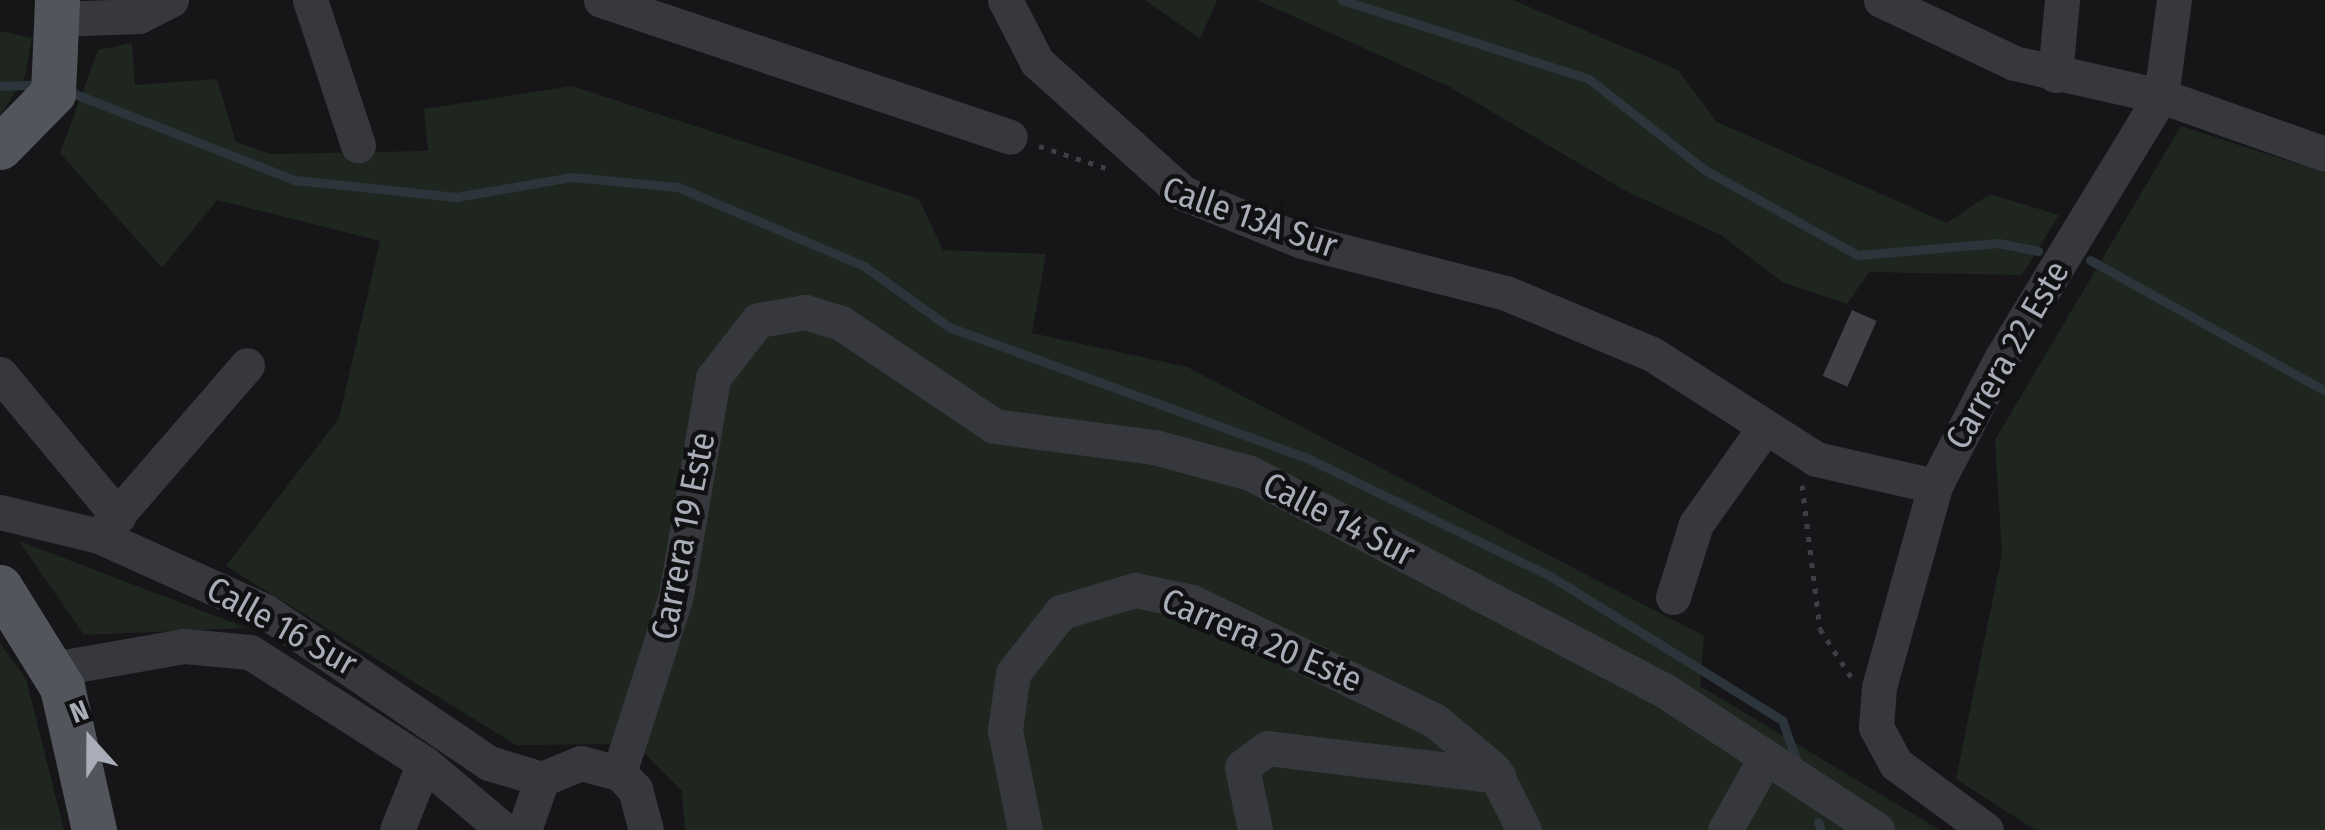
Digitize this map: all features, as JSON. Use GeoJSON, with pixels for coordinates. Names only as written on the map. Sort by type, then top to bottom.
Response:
{"type":"FeatureCollection","features":[{"type":"Feature","properties":{"kind":"main road"},"geometry":{"type":"LineString","coordinates":[[0,148],[53,93],[57,10]]}},
{"type":"Feature","properties":{"kind":"main road"},"geometry":{"type":"LineString","coordinates":[[0,588],[53,669],[73,719],[94,830]]}},
{"type":"Feature","properties":{"kind":"street"},"geometry":{"type":"LineString","coordinates":[[57,10],[139,16],[171,0]]}},
{"type":"Feature","properties":{"kind":"street"},"geometry":{"type":"LineString","coordinates":[[310,0],[358,145]]}},
{"type":"Feature","properties":{"kind":"street"},"geometry":{"type":"LineString","coordinates":[[601,0],[1010,136]]}},
{"type":"Feature","properties":{"kind":"street","name":"Calle 13A Sur"},"geometry":{"type":"LineString","coordinates":[[1005,0],[1037,62],[1183,193],[1302,241],[1430,268],[1620,339],[1778,438],[1935,486]]}},
{"type":"Feature","properties":{"kind":"street"},"geometry":{"type":"LineString","coordinates":[[1881,0],[1929,13],[2055,75],[2161,96],[2325,154]]}},
{"type":"Feature","properties":{"kind":"street"},"geometry":{"type":"LineString","coordinates":[[2055,75],[2062,0]]}},
{"type":"Feature","properties":{"kind":"street","name":"Carrera 22 Este"},"geometry":{"type":"LineString","coordinates":[[1877,715],[1935,486],[2002,357],[2161,96],[2174,0]]}},
{"type":"Feature","properties":{"kind":"street","name":"Calle 14 Sur"},"geometry":{"type":"LineString","coordinates":[[768,314],[804,312],[841,323],[948,403],[1018,434],[1154,447],[1250,473],[1574,640],[1878,830]]}},
{"type":"Feature","properties":{"kind":"street","name":"Carrera 19 Este"},"geometry":{"type":"LineString","coordinates":[[619,773],[676,595],[714,378],[731,345],[768,314]]}},
{"type":"Feature","properties":{"kind":"street"},"geometry":{"type":"LineString","coordinates":[[0,374],[109,526],[247,365]]}},
{"type":"Feature","properties":{"kind":"street"},"geometry":{"type":"LineString","coordinates":[[1674,597],[1696,524],[1778,438]]}},
{"type":"Feature","properties":{"kind":"street","name":"Calle 16 Sur"},"geometry":{"type":"LineString","coordinates":[[0,512],[109,526],[265,610],[489,763],[542,779]]}},
{"type":"Feature","properties":{"kind":"street","name":"Carrera 20 Este"},"geometry":{"type":"LineString","coordinates":[[1025,830],[1005,730],[1013,673],[1046,625],[1115,591],[1173,595],[1407,704],[1498,776]]}},
{"type":"Feature","properties":{"kind":"street","name":"Calle 16 Sur"},"geometry":{"type":"LineString","coordinates":[[53,669],[184,646],[250,652],[424,764],[504,830]]}},
{"type":"Feature","properties":{"kind":"street"},"geometry":{"type":"LineString","coordinates":[[1877,715],[1896,764],[1986,830]]}},
{"type":"Feature","properties":{"kind":"street"},"geometry":{"type":"LineString","coordinates":[[1255,830],[1242,767],[1266,748],[1498,776],[1524,830]]}},
{"type":"Feature","properties":{"kind":"street"},"geometry":{"type":"LineString","coordinates":[[1725,830],[1766,757]]}},
{"type":"Feature","properties":{"kind":"street"},"geometry":{"type":"LineString","coordinates":[[524,830],[542,779],[581,763],[619,773],[644,808],[646,830]]}},
{"type":"Feature","properties":{"kind":"street"},"geometry":{"type":"LineString","coordinates":[[398,830],[424,764]]}},
{"type":"Feature","properties":{"kind":"path"},"geometry":{"type":"LineString","coordinates":[[1010,136],[1114,170]]}},
{"type":"Feature","properties":{"kind":"path"},"geometry":{"type":"LineString","coordinates":[[1778,438],[1811,518],[1820,629],[1839,666],[1877,715]]}},
{"type":"Feature","properties":{"kind":"shaded area"},"geometry":{"type":"Polygon","coordinates":[[[1145,0],[1217,0],[1200,39],[1145,0]]]}},
{"type":"Feature","properties":{"kind":"shaded area"},"geometry":{"type":"Polygon","coordinates":[[[1257,0],[1513,0],[1678,70],[1717,122],[1947,223],[1990,194],[2059,215],[2022,275],[1869,272],[1847,304],[1784,283],[1721,235],[1624,190],[1450,87],[1257,0]]]}},
{"type":"Feature","properties":{"kind":"shaded area"},"geometry":{"type":"Polygon","coordinates":[[[0,31],[32,38],[25,77],[0,116],[0,31]]]}},
{"type":"Feature","properties":{"kind":"shaded area"},"geometry":{"type":"Polygon","coordinates":[[[132,43],[135,85],[217,79],[236,142],[271,154],[428,151],[424,109],[572,86],[919,199],[943,250],[1046,254],[1032,333],[1187,367],[1704,636],[1700,686],[1940,830],[685,830],[682,791],[635,744],[516,745],[226,566],[339,418],[380,241],[217,200],[162,268],[60,153],[98,50],[132,43]]]}},
{"type":"Feature","properties":{"kind":"shaded area"},"geometry":{"type":"Polygon","coordinates":[[[2181,126],[2325,173],[2325,830],[2035,830],[1956,779],[2002,554],[1995,440],[2181,126]]]}},
{"type":"Feature","properties":{"kind":"shaded area"},"geometry":{"type":"Polygon","coordinates":[[[19,541],[247,628],[84,635],[19,541]]]}},
{"type":"Feature","properties":{"kind":"shaded area"},"geometry":{"type":"Polygon","coordinates":[[[0,643],[26,679],[64,830],[0,830],[0,643]]]}},
{"type":"Feature","properties":{"kind":"building"},"geometry":{"type":"Polygon","coordinates":[[[1852,310],[1877,321],[1847,387],[1823,376],[1852,310]]]}},
{"type":"Feature","properties":{"kind":"waterway"},"geometry":{"type":"LineString","coordinates":[[1342,0],[1589,79],[1705,170],[1858,255],[1998,243],[2038,251]]}},
{"type":"Feature","properties":{"kind":"waterway"},"geometry":{"type":"LineString","coordinates":[[0,86],[33,85]]}},
{"type":"Feature","properties":{"kind":"waterway"},"geometry":{"type":"LineString","coordinates":[[75,94],[295,180],[456,197],[572,177],[678,187],[864,266],[949,327],[1305,457],[1552,577],[1782,720],[1797,762]]}},
{"type":"Feature","properties":{"kind":"waterway"},"geometry":{"type":"LineString","coordinates":[[2090,260],[2325,391]]}},
{"type":"Feature","properties":{"kind":"waterway"},"geometry":{"type":"LineString","coordinates":[[1818,822],[1821,830]]}}]}
